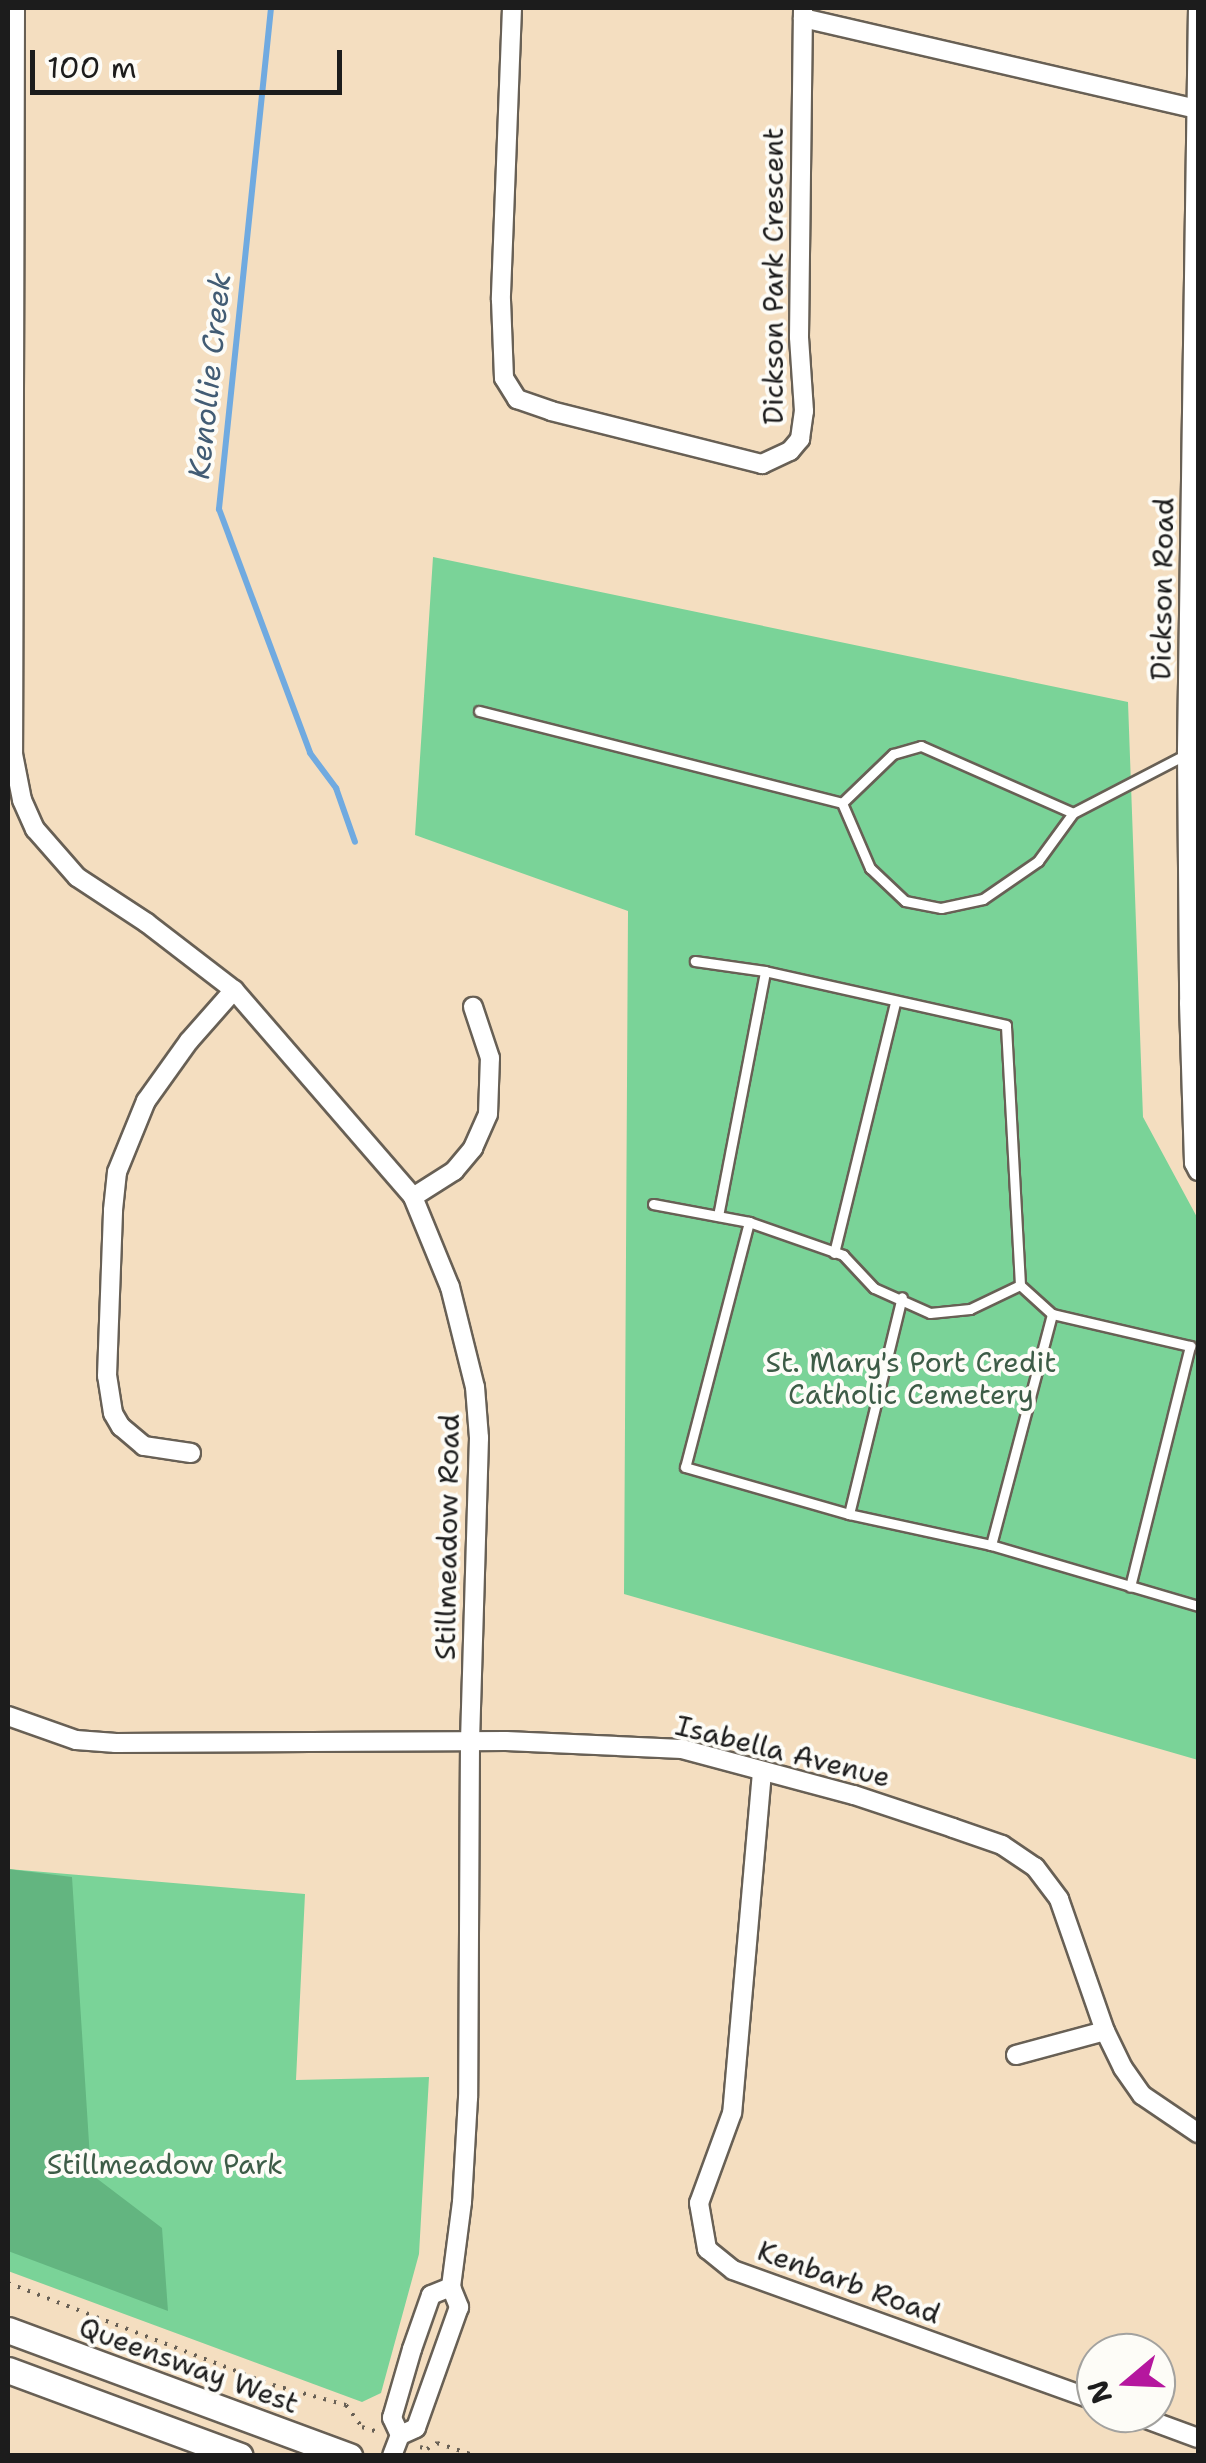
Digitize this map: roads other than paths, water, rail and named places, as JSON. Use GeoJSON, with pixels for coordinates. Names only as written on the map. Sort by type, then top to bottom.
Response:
{"type":"FeatureCollection","features":[{"type":"Feature","properties":{"kind":"main road","name":"Queensway West"},"geometry":{"type":"LineString","coordinates":[[8,2330],[349,2456]]}},
{"type":"Feature","properties":{"kind":"main road"},"geometry":{"type":"LineString","coordinates":[[8,2370],[240,2456]]}},
{"type":"Feature","properties":{"kind":"street","name":"Stillmeadow Road"},"geometry":{"type":"LineString","coordinates":[[14,8],[14,776],[34,829],[52,852],[103,898],[147,923],[234,990],[414,1197],[450,1287],[476,1387],[479,1438],[470,1743],[468,2098],[462,2202],[451,2287],[459,2306],[416,2428],[400,2435],[392,2456]]}},
{"type":"Feature","properties":{"kind":"street","name":"Dickson Park Crescent"},"geometry":{"type":"LineString","coordinates":[[512,8],[502,300],[504,378],[518,399],[551,412],[762,464],[790,451],[800,438],[804,411],[799,337],[803,13],[1197,109]]}},
{"type":"Feature","properties":{"kind":"street","name":"Dickson Road"},"geometry":{"type":"LineString","coordinates":[[1198,8],[1187,754],[1189,1003],[1194,1163],[1198,1171]]}},
{"type":"Feature","properties":{"kind":"street"},"geometry":{"type":"LineString","coordinates":[[191,1453],[144,1446],[121,1427],[114,1413],[108,1376],[113,1210],[117,1172],[146,1100],[189,1041],[234,990]]}},
{"type":"Feature","properties":{"kind":"street"},"geometry":{"type":"LineString","coordinates":[[414,1197],[454,1171],[473,1148],[488,1114],[490,1058],[473,1007]]}},
{"type":"Feature","properties":{"kind":"street","name":"Isabella Avenue"},"geometry":{"type":"LineString","coordinates":[[8,1716],[76,1740],[116,1744],[470,1743],[682,1749],[854,1795],[1002,1845],[1035,1867],[1059,1899],[1105,2031],[1142,2094],[1198,2133]]}},
{"type":"Feature","properties":{"kind":"street","name":"Kenbarb Road"},"geometry":{"type":"LineString","coordinates":[[762,1772],[732,2113],[698,2203],[707,2249],[734,2270],[1076,2393]]}},
{"type":"Feature","properties":{"kind":"street"},"geometry":{"type":"LineString","coordinates":[[1016,2055],[1105,2031]]}},
{"type":"Feature","properties":{"kind":"street","name":"Stillmeadow Road"},"geometry":{"type":"LineString","coordinates":[[400,2435],[392,2418],[412,2350],[431,2295],[451,2287]]}},
{"type":"Feature","properties":{"kind":"lane"},"geometry":{"type":"LineString","coordinates":[[479,711],[842,803]]}},
{"type":"Feature","properties":{"kind":"lane"},"geometry":{"type":"LineString","coordinates":[[842,803],[894,754],[921,746],[1073,813]]}},
{"type":"Feature","properties":{"kind":"lane"},"geometry":{"type":"LineString","coordinates":[[842,803],[870,868],[905,900],[941,908],[982,899],[1038,860],[1073,813],[1187,754]]}},
{"type":"Feature","properties":{"kind":"lane"},"geometry":{"type":"LineString","coordinates":[[695,961],[765,972],[1006,1025],[1020,1285],[1052,1314],[1190,1346],[1130,1587]]}},
{"type":"Feature","properties":{"kind":"lane"},"geometry":{"type":"LineString","coordinates":[[718,1216],[765,972]]}},
{"type":"Feature","properties":{"kind":"lane"},"geometry":{"type":"LineString","coordinates":[[834,1253],[895,1002]]}},
{"type":"Feature","properties":{"kind":"lane"},"geometry":{"type":"LineString","coordinates":[[653,1204],[749,1222],[843,1254],[874,1288],[902,1297],[930,1313],[970,1309],[1020,1285]]}},
{"type":"Feature","properties":{"kind":"lane"},"geometry":{"type":"LineString","coordinates":[[749,1222],[685,1467],[849,1514],[991,1544],[1198,1606]]}},
{"type":"Feature","properties":{"kind":"lane"},"geometry":{"type":"LineString","coordinates":[[849,1514],[902,1297]]}},
{"type":"Feature","properties":{"kind":"lane"},"geometry":{"type":"LineString","coordinates":[[991,1544],[1052,1314]]}},
{"type":"Feature","properties":{"kind":"waterway","name":"Kenollie Creek"},"geometry":{"type":"LineString","coordinates":[[271,8],[219,509],[310,753],[336,788],[355,842]]}},
{"type":"Feature","properties":{"kind":"park label","name":"St. Mary's Port Credit Catholic Cemetery"},"geometry":{"type":"Point","coordinates":[911,1378]}},
{"type":"Feature","properties":{"kind":"park label","name":"Stillmeadow Park"},"geometry":{"type":"Point","coordinates":[165,2164]}}]}
